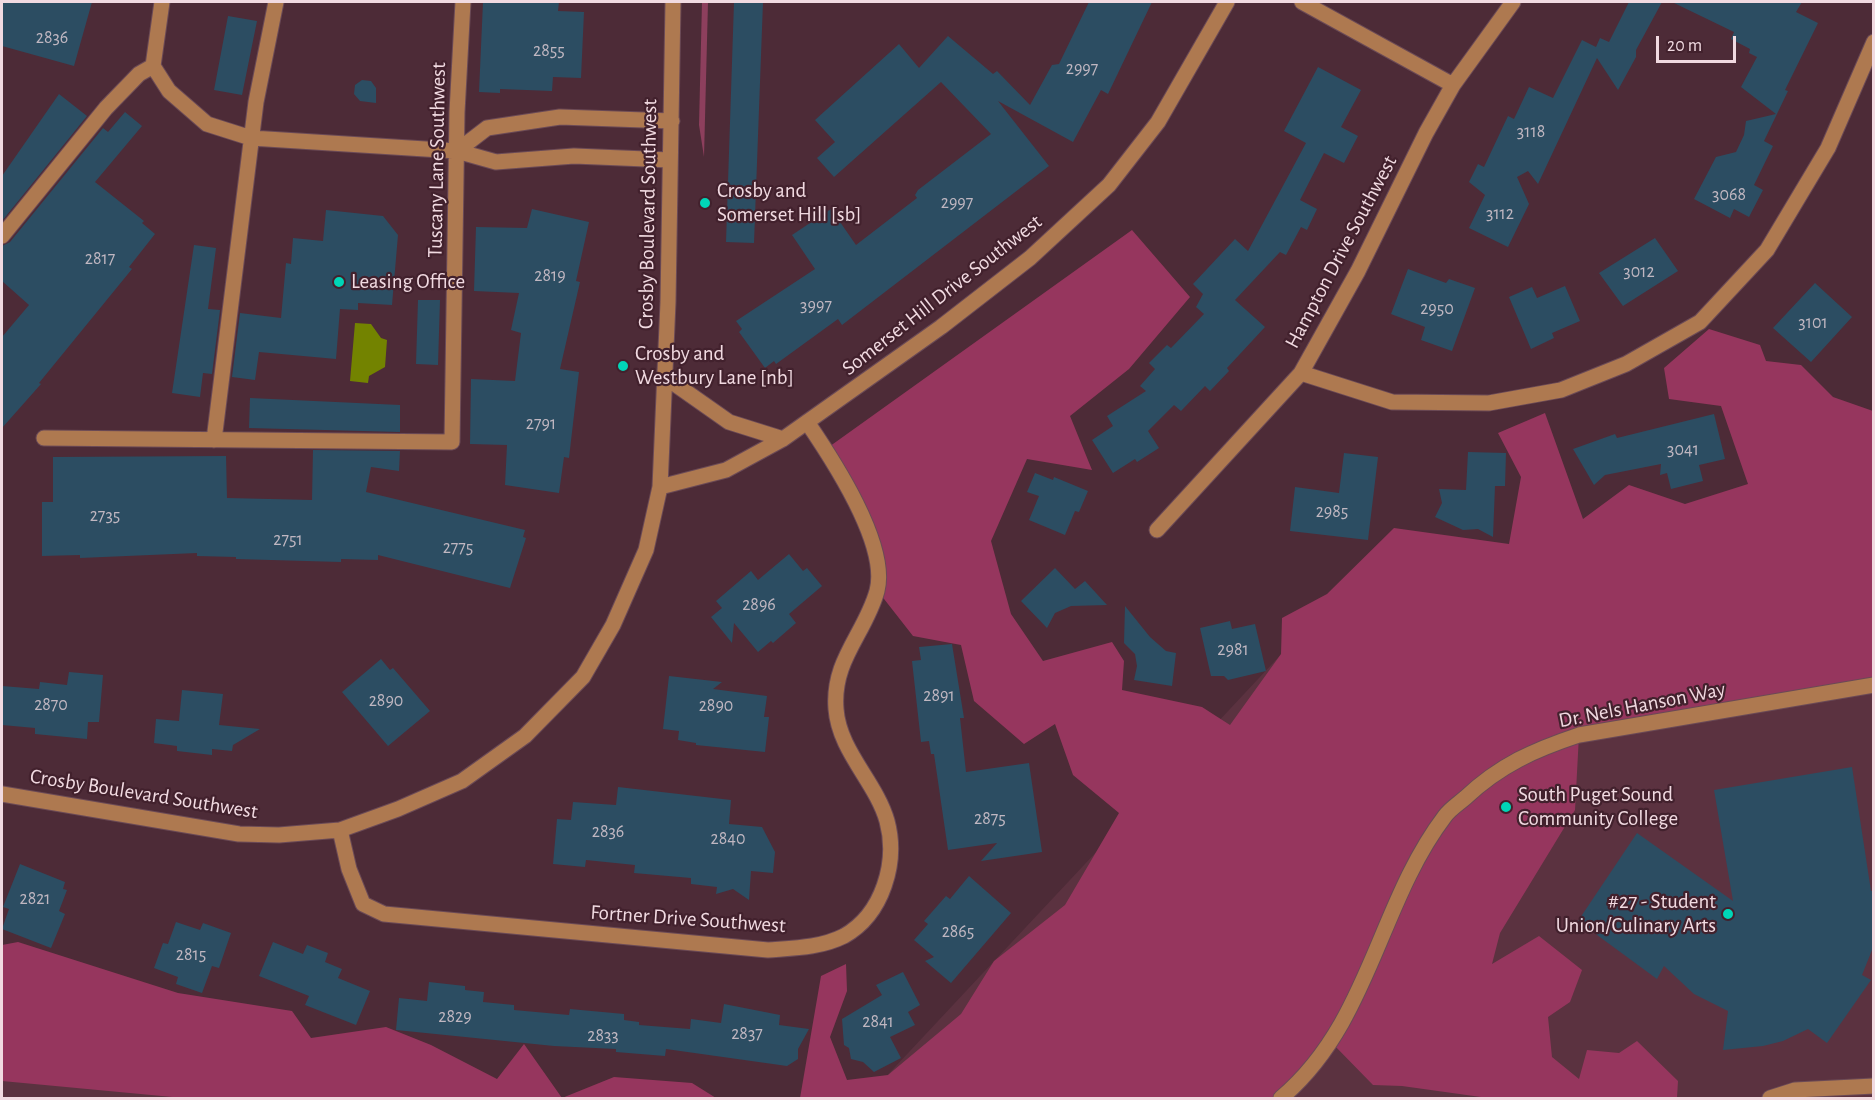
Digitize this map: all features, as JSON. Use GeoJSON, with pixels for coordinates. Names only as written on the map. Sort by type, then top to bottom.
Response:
{"type":"FeatureCollection","features":[{"type":"Feature","properties":{"kind":"street"},"geometry":{"type":"LineString","coordinates":[[162,2],[153,66],[169,91],[207,124],[252,138],[457,151],[496,162],[574,156],[670,160]]}},
{"type":"Feature","properties":{"kind":"street"},"geometry":{"type":"LineString","coordinates":[[214,440],[252,138],[276,2]]}},
{"type":"Feature","properties":{"kind":"street","name":"Tuscany Lane Southwest"},"geometry":{"type":"LineString","coordinates":[[44,438],[452,442],[457,151],[463,2]]}},
{"type":"Feature","properties":{"kind":"street","name":"Crosby Boulevard Southwest"},"geometry":{"type":"LineString","coordinates":[[2,794],[239,834],[279,835],[340,830],[398,809],[462,781],[525,736],[584,677],[614,625],[646,550],[660,487],[672,121],[673,2]]}},
{"type":"Feature","properties":{"kind":"street","name":"Somerset Hill Drive Southwest"},"geometry":{"type":"LineString","coordinates":[[660,487],[726,470],[783,439],[941,327],[1030,258],[1109,185],[1158,122],[1227,2]]}},
{"type":"Feature","properties":{"kind":"street"},"geometry":{"type":"LineString","coordinates":[[1302,2],[1453,85]]}},
{"type":"Feature","properties":{"kind":"street","name":"Hampton Drive Southwest"},"geometry":{"type":"LineString","coordinates":[[1514,2],[1453,85],[1426,133],[1358,271],[1301,373],[1392,402],[1488,403],[1561,390],[1626,364],[1700,322],[1767,250],[1828,148],[1874,42]]}},
{"type":"Feature","properties":{"kind":"street"},"geometry":{"type":"LineString","coordinates":[[2,236],[106,108],[139,74],[153,66]]}},
{"type":"Feature","properties":{"kind":"street"},"geometry":{"type":"LineString","coordinates":[[457,151],[487,128],[560,117],[672,121]]}},
{"type":"Feature","properties":{"kind":"street"},"geometry":{"type":"LineString","coordinates":[[1157,530],[1301,373]]}},
{"type":"Feature","properties":{"kind":"street"},"geometry":{"type":"LineString","coordinates":[[664,377],[729,422],[783,439]]}},
{"type":"Feature","properties":{"kind":"street","name":"Fortner Drive Southwest"},"geometry":{"type":"LineString","coordinates":[[340,830],[349,869],[363,904],[384,914],[768,950],[809,948],[844,935],[871,911],[886,883],[892,849],[887,819],[848,746],[836,712],[836,681],[877,590],[878,557],[844,480],[807,423]]}},
{"type":"Feature","properties":{"kind":"street","name":"Dr. Nels Hanson Way"},"geometry":{"type":"LineString","coordinates":[[1281,1098],[1332,1042],[1370,970],[1415,863],[1446,815],[1488,776],[1534,750],[1579,735],[1874,685]]}},
{"type":"Feature","properties":{"kind":"street"},"geometry":{"type":"LineString","coordinates":[[1770,1098],[1795,1090],[1874,1086]]}},
{"type":"Feature","properties":{"kind":"shaded area"},"geometry":{"type":"Polygon","coordinates":[[[702,2],[708,2],[704,157],[699,125],[702,2]]]}},
{"type":"Feature","properties":{"kind":"shaded area","name":"South Puget Sound Community College"},"geometry":{"type":"Polygon","coordinates":[[[1132,230],[1190,297],[1129,369],[1070,416],[1092,470],[1027,459],[991,541],[1011,614],[1043,661],[1112,642],[1124,661],[1122,690],[1202,707],[1230,725],[1281,654],[1282,618],[1327,594],[1394,528],[1509,544],[1521,477],[1498,433],[1545,413],[1583,519],[1629,485],[1685,504],[1748,484],[1721,406],[1669,399],[1664,368],[1709,329],[1760,345],[1766,361],[1801,365],[1833,397],[1873,411],[1873,685],[1579,735],[1575,810],[1500,933],[1492,964],[1539,936],[1582,970],[1570,1002],[1548,1017],[1552,1057],[1579,1079],[1587,1050],[1619,1053],[1637,1041],[1678,1081],[1677,1098],[1488,1098],[1402,1086],[1373,1085],[1332,1043],[1284,1098],[800,1098],[821,976],[846,964],[847,991],[830,1037],[847,1080],[888,1075],[961,1014],[994,961],[1065,905],[1119,813],[1073,775],[1055,724],[1024,744],[974,701],[961,645],[913,636],[877,590],[878,557],[826,449],[1132,230]]]}},
{"type":"Feature","properties":{"kind":"shaded area"},"geometry":{"type":"Polygon","coordinates":[[[355,323],[371,324],[381,338],[387,340],[385,367],[369,376],[368,383],[350,381],[355,323]]]}},
{"type":"Feature","properties":{"kind":"shaded area","name":"South Puget Sound Community College"},"geometry":{"type":"Polygon","coordinates":[[[1375,554],[1873,584],[1873,1098],[866,1098],[1375,554]]]}},
{"type":"Feature","properties":{"kind":"shaded area"},"geometry":{"type":"Polygon","coordinates":[[[18,942],[178,993],[292,1011],[311,1038],[386,1027],[431,1045],[497,1079],[524,1044],[562,1098],[183,1098],[2,1081],[2,945],[18,942]]]}},
{"type":"Feature","properties":{"kind":"shaded area"},"geometry":{"type":"Polygon","coordinates":[[[2,1068],[335,1098],[2,1098],[2,1068]]]}},
{"type":"Feature","properties":{"kind":"shaded area"},"geometry":{"type":"Polygon","coordinates":[[[614,1077],[692,1083],[716,1098],[562,1098],[614,1077]]]}},
{"type":"Feature","properties":{"kind":"building"},"geometry":{"type":"Polygon","coordinates":[[[2,2],[92,2],[74,66],[2,46],[2,2]]]}},
{"type":"Feature","properties":{"kind":"building"},"geometry":{"type":"Polygon","coordinates":[[[483,2],[559,2],[558,11],[584,12],[581,78],[553,77],[552,91],[500,89],[500,93],[479,92],[483,2]]]}},
{"type":"Feature","properties":{"kind":"building"},"geometry":{"type":"Polygon","coordinates":[[[734,2],[763,2],[754,243],[726,242],[734,2]]]}},
{"type":"Feature","properties":{"kind":"building"},"geometry":{"type":"Polygon","coordinates":[[[1089,2],[1152,2],[1108,94],[1101,90],[1073,142],[998,101],[1049,166],[842,325],[838,319],[776,364],[774,361],[765,368],[739,332],[742,329],[736,321],[815,269],[792,235],[831,209],[856,245],[917,198],[915,195],[918,190],[991,134],[941,82],[834,177],[817,158],[835,142],[815,120],[899,44],[919,68],[948,36],[993,74],[997,71],[1030,105],[1052,65],[1059,64],[1089,2]]]}},
{"type":"Feature","properties":{"kind":"building"},"geometry":{"type":"Polygon","coordinates":[[[1629,2],[1662,2],[1618,90],[1597,58],[1538,184],[1528,171],[1517,177],[1529,204],[1508,247],[1469,228],[1485,195],[1469,182],[1478,164],[1484,167],[1508,116],[1514,119],[1529,87],[1553,98],[1582,40],[1596,47],[1600,38],[1609,42],[1629,2]]]}},
{"type":"Feature","properties":{"kind":"building"},"geometry":{"type":"Polygon","coordinates":[[[1672,2],[1802,2],[1796,12],[1818,23],[1785,90],[1788,91],[1764,141],[1773,146],[1754,185],[1763,190],[1749,217],[1734,209],[1730,218],[1694,199],[1716,157],[1736,152],[1744,135],[1746,121],[1776,114],[1741,87],[1757,57],[1749,53],[1750,49],[1731,39],[1734,32],[1672,2]]]}},
{"type":"Feature","properties":{"kind":"building"},"geometry":{"type":"Polygon","coordinates":[[[228,16],[257,21],[242,95],[214,90],[228,16]]]}},
{"type":"Feature","properties":{"kind":"building"},"geometry":{"type":"Polygon","coordinates":[[[1318,67],[1361,90],[1341,127],[1358,136],[1344,163],[1324,153],[1300,200],[1317,209],[1307,230],[1301,227],[1286,255],[1280,252],[1235,300],[1265,327],[1227,368],[1229,371],[1210,391],[1205,386],[1181,411],[1174,405],[1148,431],[1159,448],[1113,473],[1092,440],[1113,426],[1107,416],[1146,391],[1140,386],[1155,369],[1149,363],[1167,345],[1171,348],[1204,314],[1196,307],[1203,294],[1193,284],[1235,239],[1248,251],[1306,143],[1284,131],[1318,67]]]}},
{"type":"Feature","properties":{"kind":"building"},"geometry":{"type":"Polygon","coordinates":[[[362,80],[371,81],[376,88],[376,103],[360,101],[354,94],[355,85],[362,80]]]}},
{"type":"Feature","properties":{"kind":"building"},"geometry":{"type":"Polygon","coordinates":[[[59,94],[87,116],[2,221],[2,176],[59,94]]]}},
{"type":"Feature","properties":{"kind":"building"},"geometry":{"type":"Polygon","coordinates":[[[125,112],[142,126],[95,182],[144,221],[142,223],[155,234],[129,267],[132,269],[39,383],[41,384],[2,428],[2,337],[29,305],[2,281],[2,246],[10,242],[103,128],[108,132],[125,112]]]}},
{"type":"Feature","properties":{"kind":"building"},"geometry":{"type":"Polygon","coordinates":[[[532,209],[589,222],[576,281],[580,282],[560,369],[579,372],[569,458],[564,457],[559,493],[505,485],[507,445],[470,444],[471,379],[515,381],[521,333],[511,330],[519,293],[474,291],[476,227],[527,228],[532,209]]]}},
{"type":"Feature","properties":{"kind":"building","name":"Leasing Office"},"geometry":{"type":"Polygon","coordinates":[[[326,210],[383,216],[398,235],[392,305],[358,303],[358,310],[340,309],[336,359],[259,352],[255,380],[232,377],[240,313],[281,318],[286,263],[291,264],[293,238],[323,241],[326,210]]]}},
{"type":"Feature","properties":{"kind":"building"},"geometry":{"type":"Polygon","coordinates":[[[1655,238],[1678,271],[1623,306],[1599,273],[1655,238]]]}},
{"type":"Feature","properties":{"kind":"building"},"geometry":{"type":"Polygon","coordinates":[[[194,245],[216,248],[208,309],[220,310],[212,374],[203,373],[200,397],[172,393],[194,245]]]}},
{"type":"Feature","properties":{"kind":"building"},"geometry":{"type":"Polygon","coordinates":[[[1408,269],[1446,283],[1449,279],[1475,288],[1452,351],[1421,340],[1425,327],[1391,314],[1408,269]]]}},
{"type":"Feature","properties":{"kind":"building"},"geometry":{"type":"Polygon","coordinates":[[[1815,283],[1852,317],[1811,362],[1773,328],[1815,283]]]}},
{"type":"Feature","properties":{"kind":"building"},"geometry":{"type":"Polygon","coordinates":[[[1565,286],[1580,321],[1552,333],[1554,338],[1531,349],[1509,297],[1532,287],[1537,298],[1565,286]]]}},
{"type":"Feature","properties":{"kind":"building"},"geometry":{"type":"Polygon","coordinates":[[[418,300],[440,300],[438,365],[416,364],[418,300]]]}},
{"type":"Feature","properties":{"kind":"building"},"geometry":{"type":"Polygon","coordinates":[[[250,398],[400,405],[400,432],[249,428],[250,398]]]}},
{"type":"Feature","properties":{"kind":"building"},"geometry":{"type":"Polygon","coordinates":[[[1714,414],[1725,459],[1699,465],[1703,481],[1671,489],[1667,473],[1660,475],[1661,464],[1605,475],[1594,485],[1573,449],[1615,434],[1617,438],[1714,414]]]}},
{"type":"Feature","properties":{"kind":"building"},"geometry":{"type":"Polygon","coordinates":[[[313,450],[400,451],[399,471],[371,467],[366,492],[525,530],[523,537],[526,538],[510,588],[378,555],[378,560],[341,559],[341,562],[236,559],[236,557],[197,556],[197,553],[80,558],[80,555],[42,556],[42,502],[53,502],[53,457],[226,456],[227,498],[312,500],[313,450]]]}},
{"type":"Feature","properties":{"kind":"building"},"geometry":{"type":"Polygon","coordinates":[[[1468,452],[1506,453],[1505,486],[1495,486],[1493,537],[1478,529],[1463,530],[1435,517],[1442,503],[1439,489],[1466,490],[1468,452]]]}},
{"type":"Feature","properties":{"kind":"building"},"geometry":{"type":"Polygon","coordinates":[[[1344,453],[1378,457],[1368,540],[1290,531],[1295,487],[1339,493],[1344,453]]]}},
{"type":"Feature","properties":{"kind":"building"},"geometry":{"type":"Polygon","coordinates":[[[1035,473],[1053,480],[1054,477],[1088,491],[1079,512],[1075,511],[1065,535],[1029,520],[1039,496],[1027,492],[1035,473]]]}},
{"type":"Feature","properties":{"kind":"building"},"geometry":{"type":"Polygon","coordinates":[[[789,554],[803,571],[807,568],[822,586],[789,614],[796,623],[773,643],[771,641],[758,652],[734,623],[732,643],[711,617],[722,608],[716,601],[751,571],[758,580],[789,554]]]}},
{"type":"Feature","properties":{"kind":"building"},"geometry":{"type":"Polygon","coordinates":[[[1055,568],[1075,589],[1085,581],[1107,605],[1071,606],[1055,613],[1047,628],[1021,601],[1055,568]]]}},
{"type":"Feature","properties":{"kind":"building"},"geometry":{"type":"Polygon","coordinates":[[[1125,606],[1150,637],[1166,651],[1176,653],[1172,686],[1134,680],[1137,666],[1135,654],[1124,643],[1125,606]]]}},
{"type":"Feature","properties":{"kind":"building"},"geometry":{"type":"Polygon","coordinates":[[[1230,621],[1232,629],[1255,624],[1266,671],[1228,680],[1224,676],[1211,676],[1200,628],[1230,621]]]}},
{"type":"Feature","properties":{"kind":"building"},"geometry":{"type":"Polygon","coordinates":[[[952,644],[964,718],[960,718],[966,772],[1029,763],[1042,852],[981,861],[997,843],[948,850],[934,754],[931,754],[929,741],[921,742],[912,661],[921,660],[919,647],[952,644]]]}},
{"type":"Feature","properties":{"kind":"building"},"geometry":{"type":"Polygon","coordinates":[[[381,659],[390,670],[393,668],[430,711],[388,746],[342,692],[381,659]]]}},
{"type":"Feature","properties":{"kind":"building"},"geometry":{"type":"Polygon","coordinates":[[[69,672],[103,675],[99,722],[88,722],[87,739],[35,734],[35,728],[2,725],[2,686],[39,689],[40,682],[67,685],[69,672]]]}},
{"type":"Feature","properties":{"kind":"building"},"geometry":{"type":"Polygon","coordinates":[[[669,676],[722,682],[713,689],[767,696],[764,717],[769,717],[765,752],[696,745],[696,743],[678,740],[679,731],[663,729],[669,676]]]}},
{"type":"Feature","properties":{"kind":"building"},"geometry":{"type":"Polygon","coordinates":[[[182,690],[223,694],[219,725],[260,729],[233,745],[232,751],[212,749],[212,755],[177,751],[177,746],[154,743],[156,719],[179,721],[182,690]]]}},
{"type":"Feature","properties":{"kind":"building","name":"#27 - Student Union/Culinary Arts"},"geometry":{"type":"Polygon","coordinates":[[[1852,767],[1871,891],[1874,890],[1874,945],[1862,975],[1871,980],[1827,1043],[1808,1029],[1783,1041],[1763,1046],[1723,1050],[1728,1011],[1694,994],[1664,966],[1657,979],[1578,921],[1637,833],[1733,901],[1714,790],[1852,767]]]}},
{"type":"Feature","properties":{"kind":"building"},"geometry":{"type":"Polygon","coordinates":[[[618,787],[731,800],[729,824],[762,827],[775,852],[773,873],[751,871],[749,900],[733,889],[716,894],[717,887],[691,884],[691,878],[634,873],[635,865],[586,860],[585,867],[553,864],[557,819],[571,820],[573,802],[616,805],[618,787]]]}},
{"type":"Feature","properties":{"kind":"building"},"geometry":{"type":"Polygon","coordinates":[[[20,864],[65,882],[63,889],[67,890],[59,911],[65,914],[51,948],[2,929],[9,909],[3,907],[20,864]]]}},
{"type":"Feature","properties":{"kind":"building"},"geometry":{"type":"Polygon","coordinates":[[[969,876],[1011,913],[951,983],[925,961],[934,957],[914,940],[928,924],[924,921],[946,896],[950,899],[969,876]]]}},
{"type":"Feature","properties":{"kind":"building"},"geometry":{"type":"Polygon","coordinates":[[[176,922],[200,930],[203,923],[231,933],[219,968],[212,966],[202,993],[176,984],[178,977],[154,968],[163,943],[168,944],[176,922]]]}},
{"type":"Feature","properties":{"kind":"building"},"geometry":{"type":"Polygon","coordinates":[[[273,942],[303,954],[307,945],[328,953],[325,962],[342,969],[338,978],[370,991],[356,1025],[305,1005],[309,996],[259,976],[273,942]]]}},
{"type":"Feature","properties":{"kind":"building"},"geometry":{"type":"Polygon","coordinates":[[[903,972],[920,1005],[908,1012],[915,1025],[890,1037],[901,1058],[874,1072],[863,1062],[851,1059],[849,1048],[844,1045],[842,1019],[882,995],[876,985],[903,972]]]}},
{"type":"Feature","properties":{"kind":"building"},"geometry":{"type":"Polygon","coordinates":[[[429,982],[465,986],[465,990],[484,992],[483,1002],[514,1005],[514,1010],[569,1015],[570,1009],[624,1014],[624,1020],[639,1022],[639,1025],[690,1029],[691,1019],[721,1023],[724,1004],[780,1015],[779,1025],[809,1029],[798,1049],[798,1059],[787,1066],[666,1049],[665,1056],[616,1052],[616,1049],[554,1046],[396,1030],[399,998],[427,1001],[429,982]]]}},
{"type":"Feature","properties":{"kind":"place","name":"Crosby and Somerset Hill [sb]"},"geometry":{"type":"Point","coordinates":[705,203]}},
{"type":"Feature","properties":{"kind":"place","name":"Leasing Office"},"geometry":{"type":"Point","coordinates":[339,282]}},
{"type":"Feature","properties":{"kind":"place","name":"Crosby and Westbury Lane [nb]"},"geometry":{"type":"Point","coordinates":[623,366]}},
{"type":"Feature","properties":{"kind":"place","name":"South Puget Sound Community College"},"geometry":{"type":"Point","coordinates":[1506,807]}},
{"type":"Feature","properties":{"kind":"place","name":"#27 - Student Union/Culinary Arts"},"geometry":{"type":"Point","coordinates":[1728,914]}}]}
